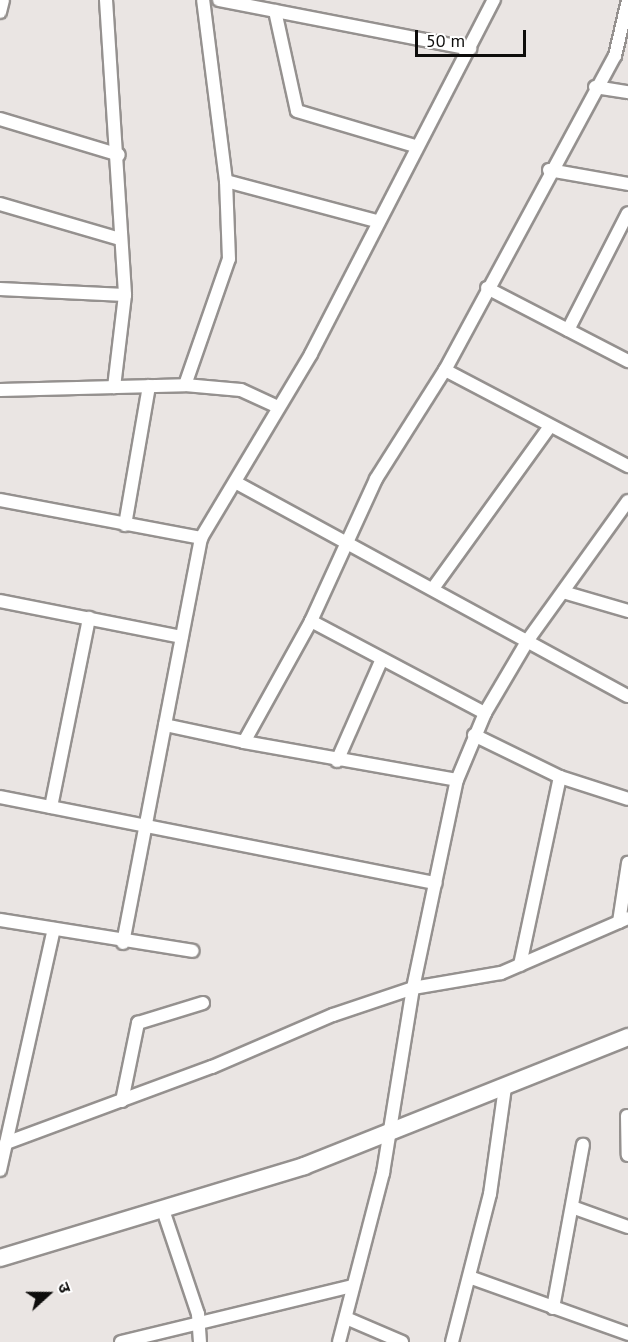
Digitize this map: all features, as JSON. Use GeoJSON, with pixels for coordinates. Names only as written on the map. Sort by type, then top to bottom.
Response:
{"type":"FeatureCollection","features":[{"type":"Feature","properties":{"kind":"street"},"geometry":{"type":"LineString","coordinates":[[0,12],[3,0]]}},
{"type":"Feature","properties":{"kind":"street"},"geometry":{"type":"LineString","coordinates":[[106,0],[119,155],[120,239],[125,295],[114,387]]}},
{"type":"Feature","properties":{"kind":"street"},"geometry":{"type":"LineString","coordinates":[[185,385],[227,270],[226,181],[203,0]]}},
{"type":"Feature","properties":{"kind":"street"},"geometry":{"type":"LineString","coordinates":[[219,0],[470,49]]}},
{"type":"Feature","properties":{"kind":"street"},"geometry":{"type":"LineString","coordinates":[[123,943],[148,826],[181,636],[201,538],[311,354],[376,221],[470,49],[494,0]]}},
{"type":"Feature","properties":{"kind":"street"},"geometry":{"type":"LineString","coordinates":[[244,742],[311,621],[343,543],[445,370],[549,170],[615,56],[628,0]]}},
{"type":"Feature","properties":{"kind":"street"},"geometry":{"type":"LineString","coordinates":[[275,11],[297,111],[415,146]]}},
{"type":"Feature","properties":{"kind":"street"},"geometry":{"type":"LineString","coordinates":[[595,87],[628,92]]}},
{"type":"Feature","properties":{"kind":"street"},"geometry":{"type":"LineString","coordinates":[[0,119],[119,155]]}},
{"type":"Feature","properties":{"kind":"street"},"geometry":{"type":"LineString","coordinates":[[549,170],[628,184]]}},
{"type":"Feature","properties":{"kind":"street"},"geometry":{"type":"LineString","coordinates":[[226,181],[376,221]]}},
{"type":"Feature","properties":{"kind":"street"},"geometry":{"type":"LineString","coordinates":[[0,204],[120,239]]}},
{"type":"Feature","properties":{"kind":"street"},"geometry":{"type":"LineString","coordinates":[[568,330],[628,213]]}},
{"type":"Feature","properties":{"kind":"street"},"geometry":{"type":"LineString","coordinates":[[487,288],[628,361]]}},
{"type":"Feature","properties":{"kind":"street"},"geometry":{"type":"LineString","coordinates":[[0,289],[125,295]]}},
{"type":"Feature","properties":{"kind":"street"},"geometry":{"type":"LineString","coordinates":[[445,370],[628,466]]}},
{"type":"Feature","properties":{"kind":"street"},"geometry":{"type":"LineString","coordinates":[[0,390],[185,385],[241,390],[278,407]]}},
{"type":"Feature","properties":{"kind":"street"},"geometry":{"type":"LineString","coordinates":[[125,525],[149,386]]}},
{"type":"Feature","properties":{"kind":"street"},"geometry":{"type":"LineString","coordinates":[[434,587],[550,426]]}},
{"type":"Feature","properties":{"kind":"street"},"geometry":{"type":"LineString","coordinates":[[235,482],[343,543],[434,587],[628,696]]}},
{"type":"Feature","properties":{"kind":"street"},"geometry":{"type":"LineString","coordinates":[[0,500],[201,538]]}},
{"type":"Feature","properties":{"kind":"street"},"geometry":{"type":"LineString","coordinates":[[339,1342],[389,1133],[413,988],[457,780],[485,713],[528,640],[628,501]]}},
{"type":"Feature","properties":{"kind":"street"},"geometry":{"type":"LineString","coordinates":[[563,592],[628,611]]}},
{"type":"Feature","properties":{"kind":"street"},"geometry":{"type":"LineString","coordinates":[[0,601],[181,636]]}},
{"type":"Feature","properties":{"kind":"street"},"geometry":{"type":"LineString","coordinates":[[51,807],[89,618]]}},
{"type":"Feature","properties":{"kind":"street"},"geometry":{"type":"LineString","coordinates":[[311,621],[485,713]]}},
{"type":"Feature","properties":{"kind":"street"},"geometry":{"type":"LineString","coordinates":[[337,761],[382,659]]}},
{"type":"Feature","properties":{"kind":"street"},"geometry":{"type":"LineString","coordinates":[[165,725],[337,761],[457,780]]}},
{"type":"Feature","properties":{"kind":"street"},"geometry":{"type":"LineString","coordinates":[[474,735],[560,777],[628,799]]}},
{"type":"Feature","properties":{"kind":"street"},"geometry":{"type":"LineString","coordinates":[[520,965],[560,777]]}},
{"type":"Feature","properties":{"kind":"street"},"geometry":{"type":"LineString","coordinates":[[0,797],[436,883]]}},
{"type":"Feature","properties":{"kind":"street"},"geometry":{"type":"LineString","coordinates":[[6,1143],[122,1101],[413,988],[520,965],[624,920],[628,863]]}},
{"type":"Feature","properties":{"kind":"street"},"geometry":{"type":"LineString","coordinates":[[0,920],[123,943],[193,951]]}},
{"type":"Feature","properties":{"kind":"street"},"geometry":{"type":"LineString","coordinates":[[0,1170],[54,929]]}},
{"type":"Feature","properties":{"kind":"street"},"geometry":{"type":"LineString","coordinates":[[122,1101],[138,1023],[204,1003]]}},
{"type":"Feature","properties":{"kind":"street"},"geometry":{"type":"LineString","coordinates":[[0,1258],[163,1210],[389,1133],[628,1037]]}},
{"type":"Feature","properties":{"kind":"street"},"geometry":{"type":"LineString","coordinates":[[452,1342],[472,1278],[505,1087]]}},
{"type":"Feature","properties":{"kind":"street"},"geometry":{"type":"LineString","coordinates":[[627,1116],[628,1155]]}},
{"type":"Feature","properties":{"kind":"street"},"geometry":{"type":"LineString","coordinates":[[552,1308],[583,1144]]}},
{"type":"Feature","properties":{"kind":"street"},"geometry":{"type":"LineString","coordinates":[[572,1207],[628,1227]]}},
{"type":"Feature","properties":{"kind":"street"},"geometry":{"type":"LineString","coordinates":[[163,1210],[201,1327],[200,1342]]}},
{"type":"Feature","properties":{"kind":"street"},"geometry":{"type":"LineString","coordinates":[[472,1278],[628,1334]]}},
{"type":"Feature","properties":{"kind":"street"},"geometry":{"type":"LineString","coordinates":[[121,1342],[201,1327],[352,1286]]}},
{"type":"Feature","properties":{"kind":"street"},"geometry":{"type":"LineString","coordinates":[[346,1318],[402,1342]]}}]}
